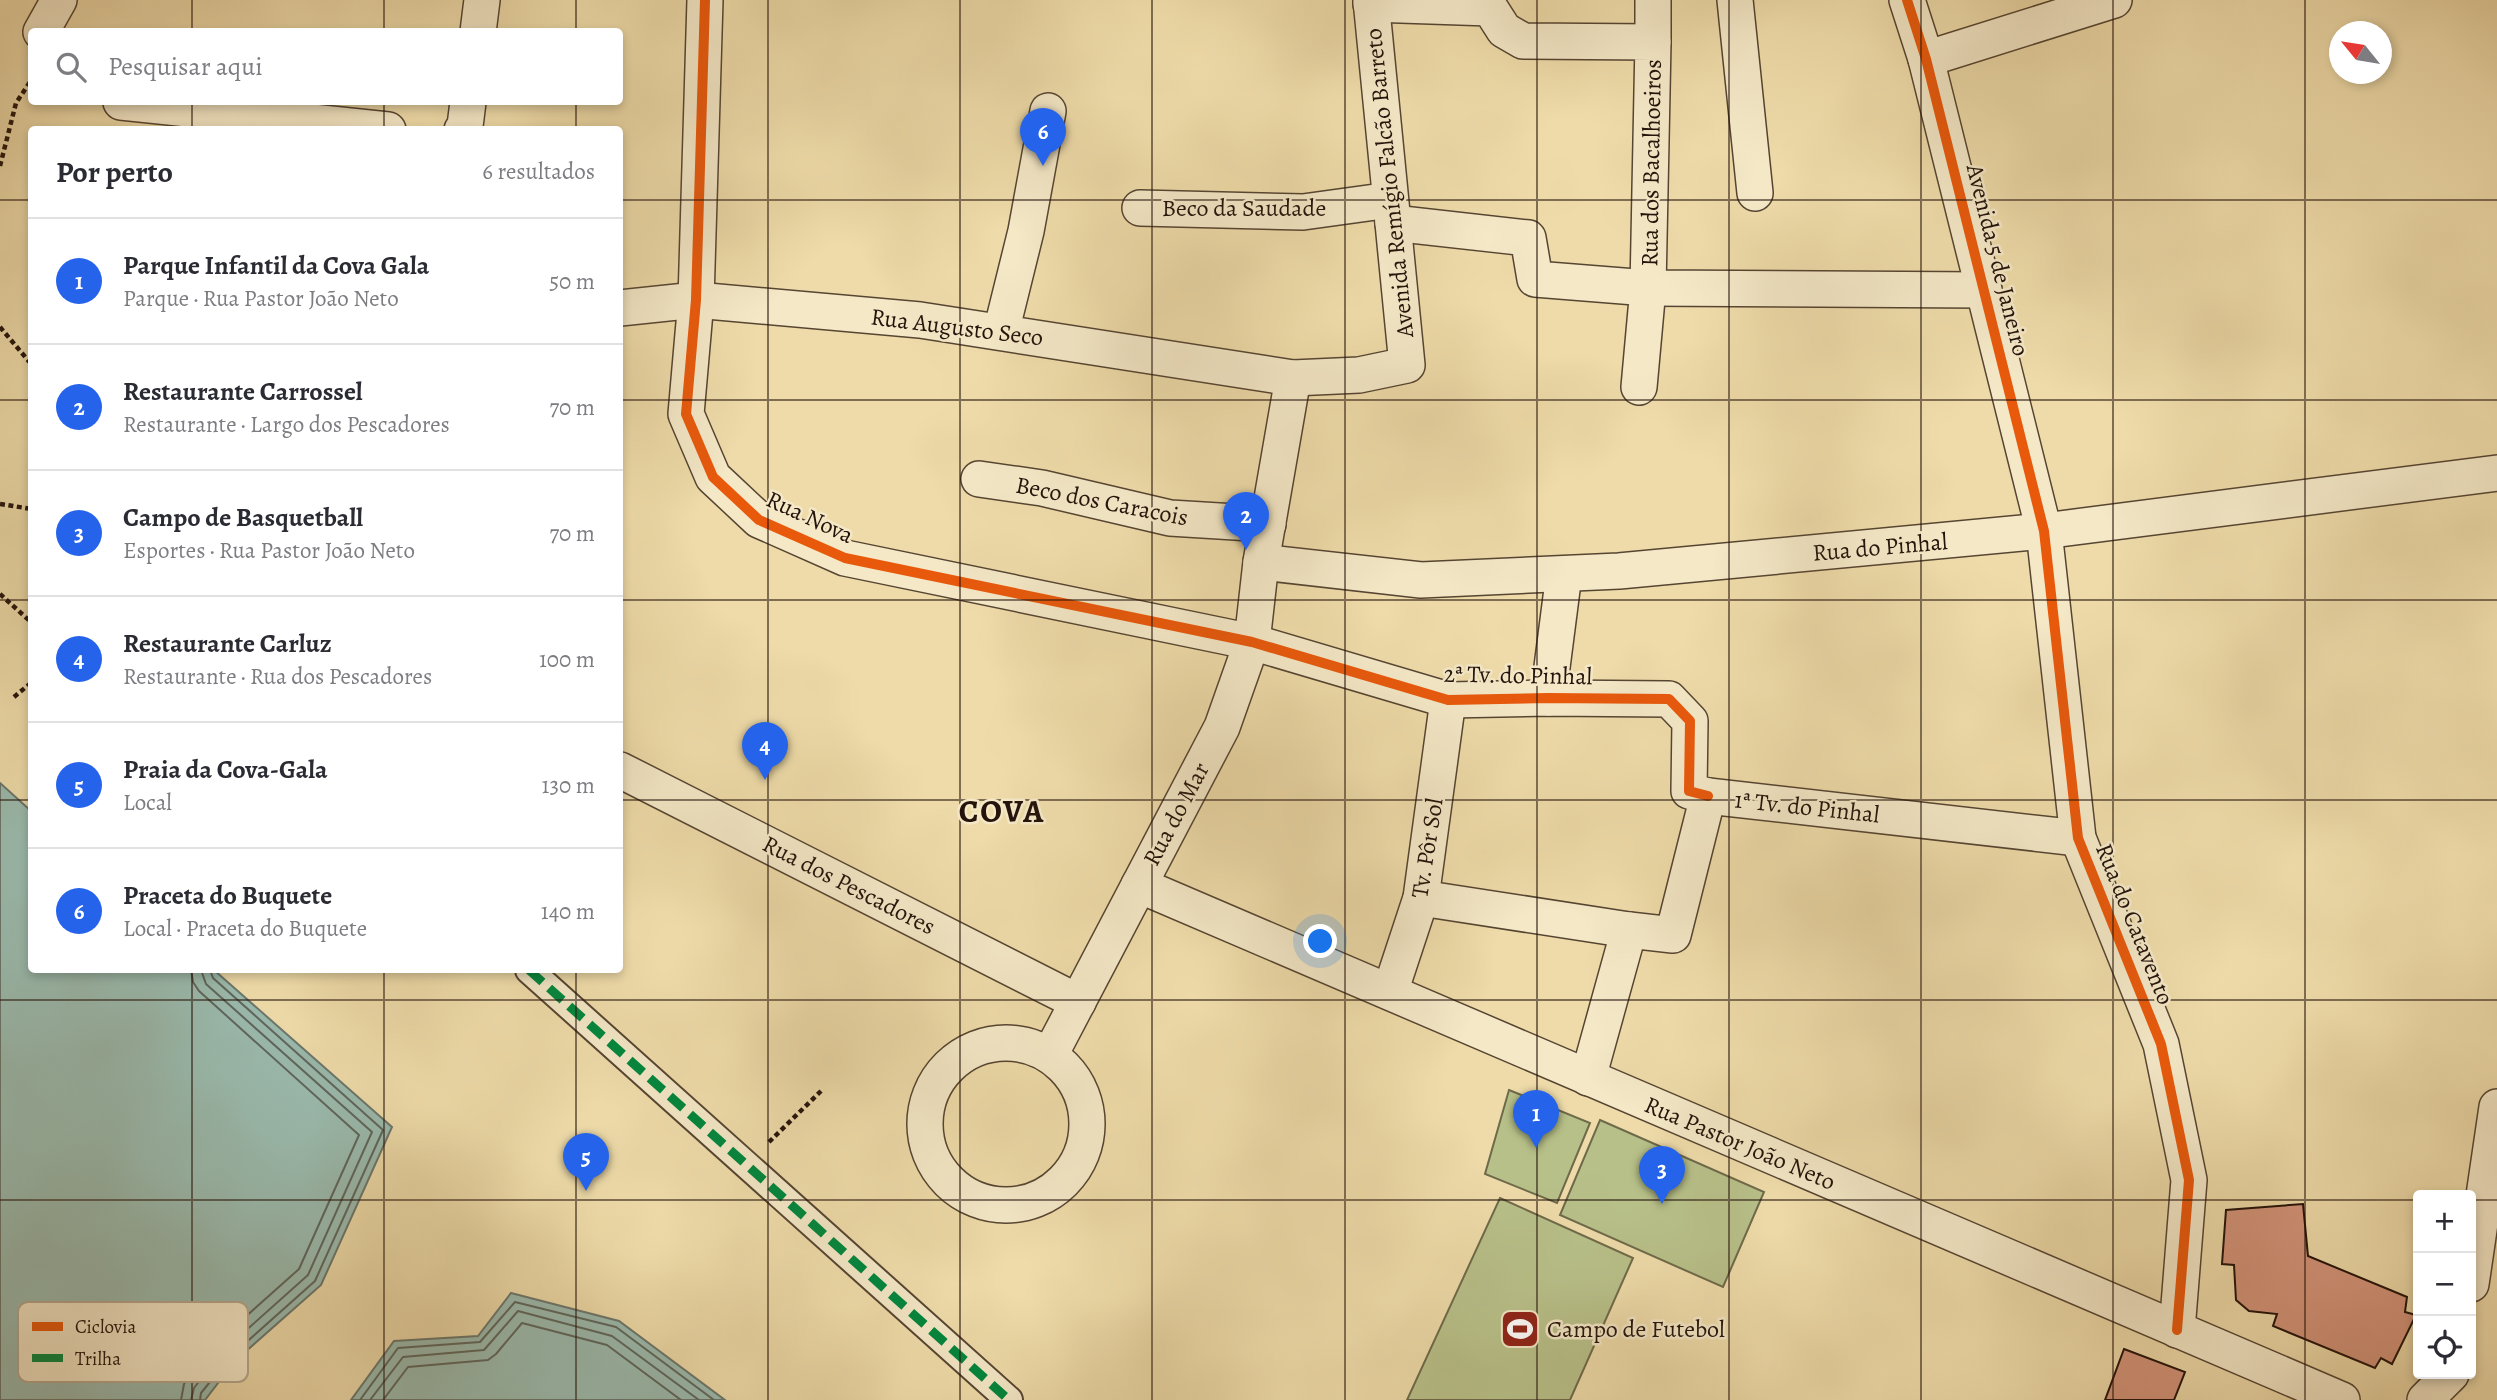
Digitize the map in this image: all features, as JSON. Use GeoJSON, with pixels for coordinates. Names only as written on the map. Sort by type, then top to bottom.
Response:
{"type":"FeatureCollection","features":[{"type":"Feature","properties":{"kind":"street"},"geometry":{"type":"LineString","coordinates":[[43,28],[59,0]]}},
{"type":"Feature","properties":{"kind":"street"},"geometry":{"type":"LineString","coordinates":[[478,28],[482,0]]}},
{"type":"Feature","properties":{"kind":"street","name":"Rua Nova"},"geometry":{"type":"LineString","coordinates":[[705,0],[696,300],[686,414],[713,477],[759,520],[845,558],[1252,642]]}},
{"type":"Feature","properties":{"kind":"street"},"geometry":{"type":"LineString","coordinates":[[1653,0],[1653,42]]}},
{"type":"Feature","properties":{"kind":"street"},"geometry":{"type":"LineString","coordinates":[[1735,0],[1755,194]]}},
{"type":"Feature","properties":{"kind":"street","name":"Avenida 5 de Janeiro"},"geometry":{"type":"LineString","coordinates":[[1907,0],[1926,60],[2044,531]]}},
{"type":"Feature","properties":{"kind":"street"},"geometry":{"type":"LineString","coordinates":[[1926,60],[2114,0]]}},
{"type":"Feature","properties":{"kind":"street","name":"Rua dos Bacalhoeiros"},"geometry":{"type":"LineString","coordinates":[[1371,2],[1490,8],[1504,30],[1523,41],[1653,42],[1648,288],[1984,290]]}},
{"type":"Feature","properties":{"kind":"street","name":"Avenida Remígio Falcão Barreto"},"geometry":{"type":"LineString","coordinates":[[1371,2],[1407,365]]}},
{"type":"Feature","properties":{"kind":"street"},"geometry":{"type":"LineString","coordinates":[[150,105],[350,126]]}},
{"type":"Feature","properties":{"kind":"street"},"geometry":{"type":"LineString","coordinates":[[465,126],[468,105]]}},
{"type":"Feature","properties":{"kind":"street"},"geometry":{"type":"LineString","coordinates":[[1001,332],[1026,231],[1048,111]]}},
{"type":"Feature","properties":{"kind":"street","name":"Beco da Saudade"},"geometry":{"type":"LineString","coordinates":[[1140,208],[1392,211],[1528,238],[1535,279],[1648,288]]}},
{"type":"Feature","properties":{"kind":"street"},"geometry":{"type":"LineString","coordinates":[[1639,387],[1648,288]]}},
{"type":"Feature","properties":{"kind":"street","name":"Rua Augusto Seco"},"geometry":{"type":"LineString","coordinates":[[623,308],[696,300],[920,320],[1293,378],[1359,375],[1407,365]]}},
{"type":"Feature","properties":{"kind":"street","name":"Rua do Mar"},"geometry":{"type":"LineString","coordinates":[[1051,1053],[1222,727],[1252,642],[1261,562],[1293,378]]}},
{"type":"Feature","properties":{"kind":"street","name":"Rua do Pinhal"},"geometry":{"type":"LineString","coordinates":[[1261,562],[1421,580],[1633,570],[2044,531],[2497,472]]}},
{"type":"Feature","properties":{"kind":"street","name":"Beco dos Caracois"},"geometry":{"type":"LineString","coordinates":[[979,479],[1042,488],[1170,518],[1268,524]]}},
{"type":"Feature","properties":{"kind":"street","name":"Rua do Catavento"},"geometry":{"type":"LineString","coordinates":[[2044,531],[2078,838],[2161,1044],[2189,1180],[2176,1330]]}},
{"type":"Feature","properties":{"kind":"street"},"geometry":{"type":"LineString","coordinates":[[1548,698],[1564,574]]}},
{"type":"Feature","properties":{"kind":"street","name":"2ª Tv. do Pinhal"},"geometry":{"type":"LineString","coordinates":[[1252,642],[1448,700],[1669,699],[1690,721],[1689,791],[1708,796]]}},
{"type":"Feature","properties":{"kind":"street","name":"Tv. Pôr Sol"},"geometry":{"type":"LineString","coordinates":[[1390,992],[1421,898],[1448,700]]}},
{"type":"Feature","properties":{"kind":"street","name":"Rua dos Pescadores"},"geometry":{"type":"LineString","coordinates":[[623,772],[1078,1002]]}},
{"type":"Feature","properties":{"kind":"street","name":"1ª Tv. do Pinhal"},"geometry":{"type":"LineString","coordinates":[[1629,930],[1673,935],[1708,796],[2078,838]]}},
{"type":"Feature","properties":{"kind":"street","name":"Rua Pastor João Neto"},"geometry":{"type":"LineString","coordinates":[[1139,885],[2342,1400]]}},
{"type":"Feature","properties":{"kind":"street"},"geometry":{"type":"LineString","coordinates":[[1421,898],[1629,930],[1588,1077]]}},
{"type":"Feature","properties":{"kind":"street"},"geometry":{"type":"LineString","coordinates":[[532,973],[1009,1400]]}},
{"type":"Feature","properties":{"kind":"street"},"geometry":{"type":"LineString","coordinates":[[1002,1042],[1030,1045],[1051,1053],[1074,1078],[1088,1116],[1085,1145],[1070,1174],[1049,1193],[1016,1205],[989,1204],[963,1194],[933,1162],[925,1134],[925,1115],[933,1088],[949,1064],[974,1049],[1002,1042]]}},
{"type":"Feature","properties":{"kind":"street"},"geometry":{"type":"LineString","coordinates":[[2476,1253],[2497,1107]]}},
{"type":"Feature","properties":{"kind":"street"},"geometry":{"type":"LineString","coordinates":[[2425,1400],[2446,1379]]}},
{"type":"Feature","properties":{"kind":"path"},"geometry":{"type":"LineString","coordinates":[[0,166],[16,103],[28,85]]}},
{"type":"Feature","properties":{"kind":"path"},"geometry":{"type":"LineString","coordinates":[[0,327],[28,360]]}},
{"type":"Feature","properties":{"kind":"path"},"geometry":{"type":"LineString","coordinates":[[0,504],[28,508]]}},
{"type":"Feature","properties":{"kind":"path"},"geometry":{"type":"LineString","coordinates":[[0,594],[28,620]]}},
{"type":"Feature","properties":{"kind":"path"},"geometry":{"type":"LineString","coordinates":[[15,697],[28,685]]}},
{"type":"Feature","properties":{"kind":"path"},"geometry":{"type":"LineString","coordinates":[[746,1164],[821,1091]]}},
{"type":"Feature","properties":{"kind":"green space"},"geometry":{"type":"Polygon","coordinates":[[[1509,1090],[1590,1123],[1557,1203],[1485,1174],[1509,1090]]]}},
{"type":"Feature","properties":{"kind":"green space"},"geometry":{"type":"Polygon","coordinates":[[[1600,1120],[1764,1192],[1723,1287],[1560,1215],[1600,1120]]]}},
{"type":"Feature","properties":{"kind":"green space","name":"Campo de Futebol"},"geometry":{"type":"Polygon","coordinates":[[[1500,1198],[1633,1258],[1570,1400],[1407,1400],[1500,1198]]]}},
{"type":"Feature","properties":{"kind":"water"},"geometry":{"type":"Polygon","coordinates":[[[0,783],[28,808],[28,973],[217,973],[392,1127],[321,1285],[248,1350],[248,1302],[18,1302],[18,1382],[219,1382],[205,1400],[0,1400],[0,783]]]}},
{"type":"Feature","properties":{"kind":"water"},"geometry":{"type":"Polygon","coordinates":[[[511,1293],[619,1321],[725,1400],[351,1400],[394,1341],[478,1336],[511,1293]]]}},
{"type":"Feature","properties":{"kind":"building"},"geometry":{"type":"Polygon","coordinates":[[[2303,1204],[2308,1256],[2407,1297],[2405,1312],[2413,1314],[2413,1321],[2392,1364],[2381,1358],[2375,1368],[2273,1326],[2277,1314],[2249,1311],[2236,1300],[2234,1265],[2222,1264],[2226,1210],[2303,1204]]]}},
{"type":"Feature","properties":{"kind":"building"},"geometry":{"type":"Polygon","coordinates":[[[2124,1349],[2185,1372],[2174,1400],[2105,1400],[2124,1349]]]}},
{"type":"Feature","properties":{"kind":"marked path"},"geometry":{"type":"LineString","coordinates":[[532,973],[1009,1400]]}},
{"type":"Feature","properties":{"kind":"cycle path"},"geometry":{"type":"LineString","coordinates":[[705,0],[696,300],[686,414],[713,477],[759,520],[845,558],[1252,642],[1448,700],[1669,699],[1690,721],[1689,791],[1708,796]]}},
{"type":"Feature","properties":{"kind":"cycle path"},"geometry":{"type":"LineString","coordinates":[[1907,0],[1926,59],[2044,531],[2078,838],[2161,1044],[2189,1180],[2177,1330]]}},
{"type":"Feature","properties":{"kind":"place","name":"Praceta do Buquete"},"geometry":{"type":"Point","coordinates":[1043,166]}},
{"type":"Feature","properties":{"kind":"place","name":"Restaurante Carrossel"},"geometry":{"type":"Point","coordinates":[1246,550]}},
{"type":"Feature","properties":{"kind":"place","name":"Restaurante Carluz"},"geometry":{"type":"Point","coordinates":[765,780]}},
{"type":"Feature","properties":{"kind":"place","name":"Parque Infantil da Cova Gala"},"geometry":{"type":"Point","coordinates":[1536,1148]}},
{"type":"Feature","properties":{"kind":"place","name":"Praia da Cova-Gala"},"geometry":{"type":"Point","coordinates":[586,1191]}},
{"type":"Feature","properties":{"kind":"place","name":"Campo de Basquetball"},"geometry":{"type":"Point","coordinates":[1662,1204]}},
{"type":"Feature","properties":{"kind":"place","name":"Campo de Futebol"},"geometry":{"type":"Point","coordinates":[1520,1329]}},
{"type":"Feature","properties":{"kind":"district","name":"COVA"},"geometry":{"type":"Point","coordinates":[1002,811]}}]}
